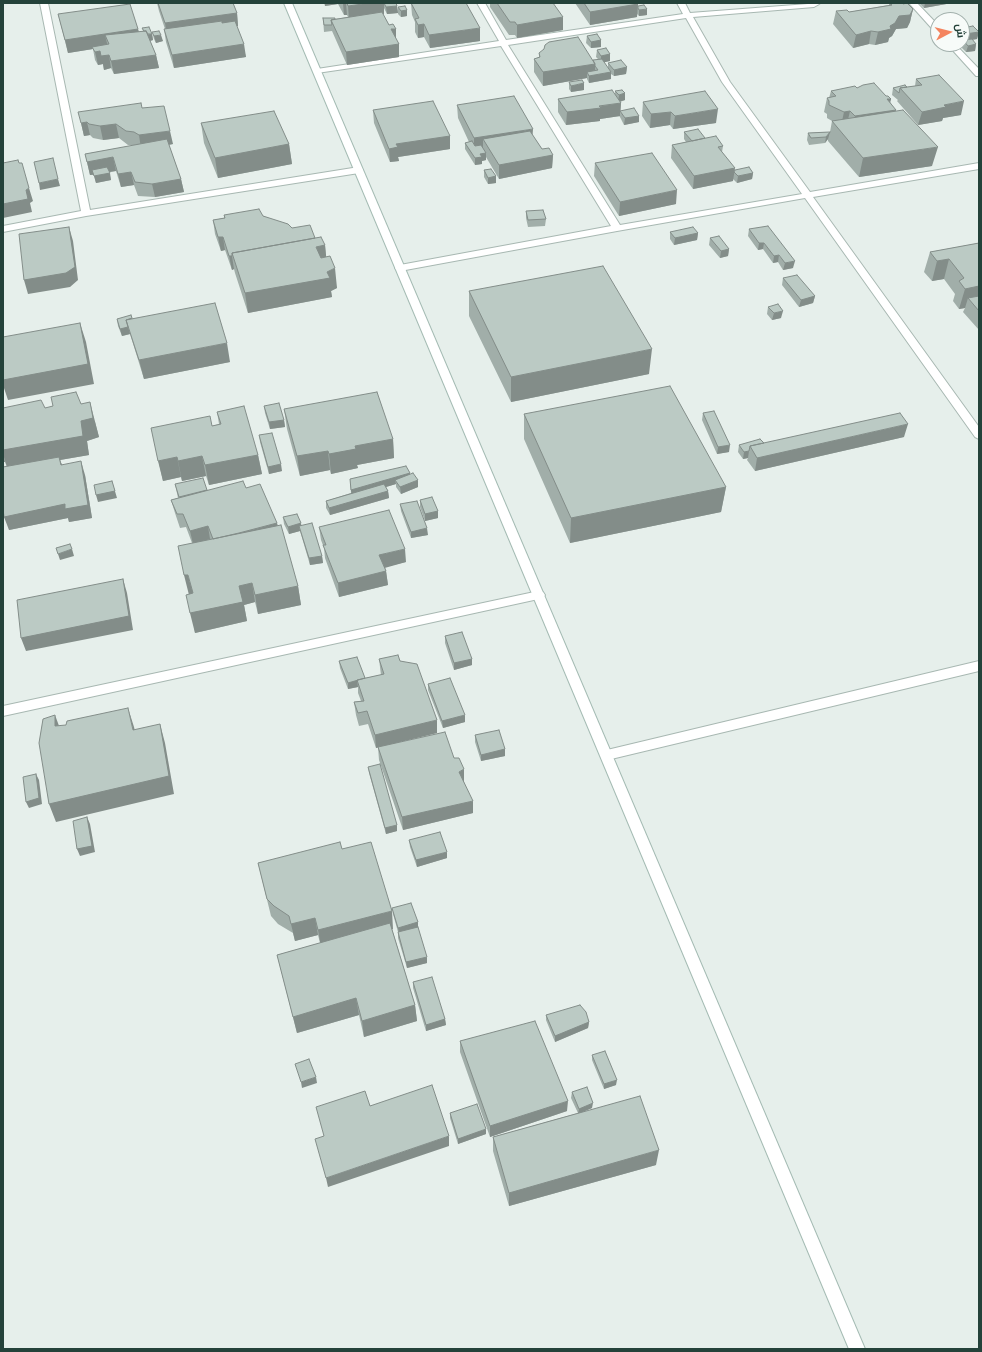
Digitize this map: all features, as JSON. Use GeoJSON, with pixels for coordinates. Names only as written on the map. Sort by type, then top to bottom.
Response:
{"type":"FeatureCollection","features":[{"type":"Feature","properties":{"kind":"street"},"geometry":{"type":"LineString","coordinates":[[44,3],[86,213]]}},
{"type":"Feature","properties":{"kind":"street"},"geometry":{"type":"LineString","coordinates":[[288,3],[607,754],[857,1349]]}},
{"type":"Feature","properties":{"kind":"street"},"geometry":{"type":"LineString","coordinates":[[481,3],[504,44],[617,228]]}},
{"type":"Feature","properties":{"kind":"street"},"geometry":{"type":"LineString","coordinates":[[681,3],[726,82],[979,435]]}},
{"type":"Feature","properties":{"kind":"street"},"geometry":{"type":"LineString","coordinates":[[317,71],[689,15],[814,5],[817,3]]}},
{"type":"Feature","properties":{"kind":"street"},"geometry":{"type":"LineString","coordinates":[[913,3],[930,21]]}},
{"type":"Feature","properties":{"kind":"street"},"geometry":{"type":"LineString","coordinates":[[958,52],[979,74]]}},
{"type":"Feature","properties":{"kind":"street"},"geometry":{"type":"LineString","coordinates":[[400,268],[617,228],[979,166]]}},
{"type":"Feature","properties":{"kind":"street"},"geometry":{"type":"LineString","coordinates":[[3,229],[86,213],[359,170]]}},
{"type":"Feature","properties":{"kind":"street"},"geometry":{"type":"LineString","coordinates":[[3,711],[539,595]]}},
{"type":"Feature","properties":{"kind":"street"},"geometry":{"type":"LineString","coordinates":[[607,754],[979,666]]}},
{"type":"Feature","properties":{"kind":"building"},"geometry":{"type":"Polygon","coordinates":[[[158,3],[233,3],[237,13],[165,23],[158,3]]]}},
{"type":"Feature","properties":{"kind":"building"},"geometry":{"type":"Polygon","coordinates":[[[347,3],[370,3],[348,6],[347,3]]]}},
{"type":"Feature","properties":{"kind":"building"},"geometry":{"type":"Polygon","coordinates":[[[384,3],[396,3],[397,6],[386,7],[384,3]]]}},
{"type":"Feature","properties":{"kind":"building"},"geometry":{"type":"Polygon","coordinates":[[[411,3],[466,3],[480,28],[429,35],[424,24],[418,25],[415,19],[419,18],[411,3]]]}},
{"type":"Feature","properties":{"kind":"building"},"geometry":{"type":"Polygon","coordinates":[[[497,3],[553,3],[563,17],[517,25],[515,22],[510,22],[497,3]]]}},
{"type":"Feature","properties":{"kind":"building"},"geometry":{"type":"Polygon","coordinates":[[[584,3],[638,3],[638,4],[590,12],[584,3]]]}},
{"type":"Feature","properties":{"kind":"building"},"geometry":{"type":"Polygon","coordinates":[[[889,3],[907,3],[913,9],[910,15],[899,16],[895,23],[890,26],[891,29],[878,32],[871,31],[856,35],[836,11],[847,10],[849,12],[892,5],[889,3]]]}},
{"type":"Feature","properties":{"kind":"building"},"geometry":{"type":"Polygon","coordinates":[[[130,4],[138,29],[65,40],[58,14],[130,4]]]}},
{"type":"Feature","properties":{"kind":"building"},"geometry":{"type":"Polygon","coordinates":[[[644,5],[647,9],[639,10],[638,6],[644,5]]]}},
{"type":"Feature","properties":{"kind":"building"},"geometry":{"type":"Polygon","coordinates":[[[405,6],[407,10],[401,11],[398,7],[405,6]]]}},
{"type":"Feature","properties":{"kind":"building"},"geometry":{"type":"Polygon","coordinates":[[[382,12],[389,25],[393,24],[396,29],[391,29],[399,44],[346,52],[331,20],[382,12]]]}},
{"type":"Feature","properties":{"kind":"building"},"geometry":{"type":"Polygon","coordinates":[[[323,18],[335,19],[331,20],[332,25],[324,25],[323,18]]]}},
{"type":"Feature","properties":{"kind":"building"},"geometry":{"type":"Polygon","coordinates":[[[222,21],[222,23],[235,21],[244,44],[172,55],[164,29],[222,21]]]}},
{"type":"Feature","properties":{"kind":"building"},"geometry":{"type":"Polygon","coordinates":[[[973,26],[979,32],[970,33],[970,27],[973,26]]]}},
{"type":"Feature","properties":{"kind":"building"},"geometry":{"type":"Polygon","coordinates":[[[149,27],[152,34],[148,34],[142,28],[149,27]]]}},
{"type":"Feature","properties":{"kind":"building"},"geometry":{"type":"Polygon","coordinates":[[[146,31],[156,55],[111,61],[109,55],[101,56],[100,51],[95,52],[92,47],[109,44],[105,35],[146,31]]]}},
{"type":"Feature","properties":{"kind":"building"},"geometry":{"type":"Polygon","coordinates":[[[159,31],[161,35],[154,36],[152,32],[159,31]]]}},
{"type":"Feature","properties":{"kind":"building"},"geometry":{"type":"Polygon","coordinates":[[[597,34],[601,40],[591,42],[587,36],[597,34]]]}},
{"type":"Feature","properties":{"kind":"building"},"geometry":{"type":"Polygon","coordinates":[[[578,37],[595,64],[543,72],[534,59],[540,57],[539,53],[544,49],[545,45],[549,42],[578,37]]]}},
{"type":"Feature","properties":{"kind":"building"},"geometry":{"type":"Polygon","coordinates":[[[970,39],[972,39],[976,44],[970,46],[970,39]]]}},
{"type":"Feature","properties":{"kind":"building"},"geometry":{"type":"Polygon","coordinates":[[[606,48],[610,54],[601,56],[597,50],[606,48]]]}},
{"type":"Feature","properties":{"kind":"building"},"geometry":{"type":"Polygon","coordinates":[[[602,59],[611,72],[589,76],[587,72],[598,70],[593,60],[602,59]]]}},
{"type":"Feature","properties":{"kind":"building"},"geometry":{"type":"Polygon","coordinates":[[[621,60],[627,67],[614,70],[608,63],[621,60]]]}},
{"type":"Feature","properties":{"kind":"building"},"geometry":{"type":"Polygon","coordinates":[[[939,75],[964,101],[944,105],[946,107],[922,112],[900,88],[922,85],[916,79],[939,75]]]}},
{"type":"Feature","properties":{"kind":"building"},"geometry":{"type":"Polygon","coordinates":[[[582,80],[584,83],[571,86],[569,82],[582,80]]]}},
{"type":"Feature","properties":{"kind":"building"},"geometry":{"type":"Polygon","coordinates":[[[874,83],[886,96],[891,99],[887,99],[896,110],[855,116],[850,111],[844,112],[829,105],[827,98],[836,96],[831,91],[855,86],[857,88],[874,83]]]}},
{"type":"Feature","properties":{"kind":"building"},"geometry":{"type":"Polygon","coordinates":[[[905,85],[907,87],[900,88],[899,93],[893,88],[905,85]]]}},
{"type":"Feature","properties":{"kind":"building"},"geometry":{"type":"Polygon","coordinates":[[[612,90],[621,103],[599,106],[601,108],[567,112],[558,99],[612,90]]]}},
{"type":"Feature","properties":{"kind":"building"},"geometry":{"type":"Polygon","coordinates":[[[622,90],[625,93],[619,95],[615,91],[622,90]]]}},
{"type":"Feature","properties":{"kind":"building"},"geometry":{"type":"Polygon","coordinates":[[[705,91],[718,109],[675,116],[671,112],[651,114],[643,102],[705,91]]]}},
{"type":"Feature","properties":{"kind":"building"},"geometry":{"type":"Polygon","coordinates":[[[514,96],[533,129],[474,138],[457,105],[514,96]]]}},
{"type":"Feature","properties":{"kind":"building"},"geometry":{"type":"Polygon","coordinates":[[[433,101],[450,136],[396,144],[398,147],[389,149],[373,110],[433,101]]]}},
{"type":"Feature","properties":{"kind":"building"},"geometry":{"type":"Polygon","coordinates":[[[141,103],[142,108],[164,106],[170,131],[139,135],[134,132],[126,131],[116,124],[100,126],[89,124],[87,122],[81,123],[78,112],[141,103]]]}},
{"type":"Feature","properties":{"kind":"building"},"geometry":{"type":"Polygon","coordinates":[[[634,108],[639,116],[625,118],[620,111],[634,108]]]}},
{"type":"Feature","properties":{"kind":"building"},"geometry":{"type":"Polygon","coordinates":[[[903,110],[938,147],[863,158],[832,121],[903,110]]]}},
{"type":"Feature","properties":{"kind":"building"},"geometry":{"type":"Polygon","coordinates":[[[274,111],[289,144],[215,158],[201,123],[274,111]]]}},
{"type":"Feature","properties":{"kind":"building"},"geometry":{"type":"Polygon","coordinates":[[[698,129],[705,138],[692,141],[684,132],[698,129]]]}},
{"type":"Feature","properties":{"kind":"building"},"geometry":{"type":"Polygon","coordinates":[[[530,131],[542,149],[549,148],[553,155],[499,165],[483,139],[530,131]]]}},
{"type":"Feature","properties":{"kind":"building"},"geometry":{"type":"Polygon","coordinates":[[[830,132],[826,137],[811,138],[808,133],[830,132]]]}},
{"type":"Feature","properties":{"kind":"building"},"geometry":{"type":"Polygon","coordinates":[[[716,136],[723,146],[718,147],[735,168],[694,176],[672,145],[716,136]]]}},
{"type":"Feature","properties":{"kind":"building"},"geometry":{"type":"Polygon","coordinates":[[[167,139],[181,179],[152,184],[135,182],[131,172],[118,174],[113,157],[87,162],[85,154],[167,139]]]}},
{"type":"Feature","properties":{"kind":"building"},"geometry":{"type":"Polygon","coordinates":[[[472,141],[475,146],[481,145],[486,153],[480,154],[482,157],[475,158],[465,143],[472,141]]]}},
{"type":"Feature","properties":{"kind":"building"},"geometry":{"type":"Polygon","coordinates":[[[652,153],[677,190],[620,202],[595,163],[652,153]]]}},
{"type":"Feature","properties":{"kind":"building"},"geometry":{"type":"Polygon","coordinates":[[[53,158],[58,179],[39,183],[34,162],[53,158]]]}},
{"type":"Feature","properties":{"kind":"building"},"geometry":{"type":"Polygon","coordinates":[[[18,160],[19,163],[22,163],[29,188],[26,190],[28,199],[3,204],[3,163],[18,160]]]}},
{"type":"Feature","properties":{"kind":"building"},"geometry":{"type":"Polygon","coordinates":[[[107,167],[110,173],[94,176],[92,170],[107,167]]]}},
{"type":"Feature","properties":{"kind":"building"},"geometry":{"type":"Polygon","coordinates":[[[749,167],[753,173],[738,176],[734,172],[735,170],[749,167]]]}},
{"type":"Feature","properties":{"kind":"building"},"geometry":{"type":"Polygon","coordinates":[[[491,169],[496,176],[488,178],[484,170],[491,169]]]}},
{"type":"Feature","properties":{"kind":"building"},"geometry":{"type":"Polygon","coordinates":[[[259,209],[263,216],[288,224],[292,228],[310,225],[315,238],[232,253],[232,256],[229,256],[223,237],[218,237],[213,220],[225,218],[224,215],[259,209]]]}},
{"type":"Feature","properties":{"kind":"building"},"geometry":{"type":"Polygon","coordinates":[[[543,210],[546,219],[528,220],[526,211],[543,210]]]}},
{"type":"Feature","properties":{"kind":"building"},"geometry":{"type":"Polygon","coordinates":[[[768,226],[795,261],[785,263],[779,255],[774,256],[764,243],[759,243],[749,229],[768,226]]]}},
{"type":"Feature","properties":{"kind":"building"},"geometry":{"type":"Polygon","coordinates":[[[69,227],[75,267],[66,273],[24,280],[19,234],[69,227]]]}},
{"type":"Feature","properties":{"kind":"building"},"geometry":{"type":"Polygon","coordinates":[[[693,227],[698,233],[675,238],[670,232],[693,227]]]}},
{"type":"Feature","properties":{"kind":"building"},"geometry":{"type":"Polygon","coordinates":[[[719,236],[729,249],[721,251],[710,238],[719,236]]]}},
{"type":"Feature","properties":{"kind":"building"},"geometry":{"type":"Polygon","coordinates":[[[321,237],[325,245],[316,247],[321,258],[330,256],[335,268],[327,272],[330,278],[245,293],[232,253],[321,237]]]}},
{"type":"Feature","properties":{"kind":"building"},"geometry":{"type":"Polygon","coordinates":[[[979,243],[979,286],[965,289],[959,281],[964,278],[949,259],[937,261],[930,252],[979,243]]]}},
{"type":"Feature","properties":{"kind":"building"},"geometry":{"type":"Polygon","coordinates":[[[603,266],[652,349],[511,377],[469,291],[603,266]]]}},
{"type":"Feature","properties":{"kind":"building"},"geometry":{"type":"Polygon","coordinates":[[[797,275],[815,296],[801,300],[783,278],[797,275]]]}},
{"type":"Feature","properties":{"kind":"building"},"geometry":{"type":"Polygon","coordinates":[[[979,296],[979,311],[968,298],[979,296]]]}},
{"type":"Feature","properties":{"kind":"building"},"geometry":{"type":"Polygon","coordinates":[[[215,303],[227,343],[139,360],[126,320],[215,303]]]}},
{"type":"Feature","properties":{"kind":"building"},"geometry":{"type":"Polygon","coordinates":[[[778,304],[783,311],[774,313],[768,307],[778,304]]]}},
{"type":"Feature","properties":{"kind":"building"},"geometry":{"type":"Polygon","coordinates":[[[131,315],[132,318],[126,320],[128,327],[120,329],[117,319],[131,315]]]}},
{"type":"Feature","properties":{"kind":"building"},"geometry":{"type":"Polygon","coordinates":[[[80,323],[88,364],[3,380],[3,337],[80,323]]]}},
{"type":"Feature","properties":{"kind":"building"},"geometry":{"type":"Polygon","coordinates":[[[670,386],[726,487],[571,518],[524,414],[670,386]]]}},
{"type":"Feature","properties":{"kind":"building"},"geometry":{"type":"Polygon","coordinates":[[[76,392],[81,404],[90,402],[93,418],[81,421],[83,436],[3,450],[3,408],[41,400],[45,408],[53,406],[51,397],[76,392]]]}},
{"type":"Feature","properties":{"kind":"building"},"geometry":{"type":"Polygon","coordinates":[[[377,392],[393,439],[355,446],[356,449],[329,454],[328,451],[297,456],[284,409],[377,392]]]}},
{"type":"Feature","properties":{"kind":"building"},"geometry":{"type":"Polygon","coordinates":[[[279,403],[284,420],[269,422],[264,406],[279,403]]]}},
{"type":"Feature","properties":{"kind":"building"},"geometry":{"type":"Polygon","coordinates":[[[244,406],[258,455],[205,465],[202,456],[178,461],[177,457],[158,461],[151,428],[210,416],[212,426],[221,424],[217,412],[244,406]]]}},
{"type":"Feature","properties":{"kind":"building"},"geometry":{"type":"Polygon","coordinates":[[[714,411],[730,445],[718,447],[703,413],[714,411]]]}},
{"type":"Feature","properties":{"kind":"building"},"geometry":{"type":"Polygon","coordinates":[[[900,413],[908,424],[757,458],[750,446],[900,413]]]}},
{"type":"Feature","properties":{"kind":"building"},"geometry":{"type":"Polygon","coordinates":[[[272,433],[281,464],[268,467],[259,435],[272,433]]]}},
{"type":"Feature","properties":{"kind":"building"},"geometry":{"type":"Polygon","coordinates":[[[760,439],[764,443],[750,446],[749,451],[744,452],[739,445],[760,439]]]}},
{"type":"Feature","properties":{"kind":"building"},"geometry":{"type":"Polygon","coordinates":[[[59,457],[61,465],[81,461],[88,505],[65,509],[65,504],[4,517],[3,467],[59,457]]]}},
{"type":"Feature","properties":{"kind":"building"},"geometry":{"type":"Polygon","coordinates":[[[406,466],[410,473],[351,490],[350,479],[406,466]]]}},
{"type":"Feature","properties":{"kind":"building"},"geometry":{"type":"Polygon","coordinates":[[[413,473],[418,480],[400,487],[395,480],[413,473]]]}},
{"type":"Feature","properties":{"kind":"building"},"geometry":{"type":"Polygon","coordinates":[[[203,478],[207,490],[179,497],[175,484],[203,478]]]}},
{"type":"Feature","properties":{"kind":"building"},"geometry":{"type":"Polygon","coordinates":[[[112,481],[115,491],[96,495],[94,485],[112,481]]]}},
{"type":"Feature","properties":{"kind":"building"},"geometry":{"type":"Polygon","coordinates":[[[243,481],[246,488],[260,484],[277,523],[213,539],[208,526],[190,531],[183,514],[177,514],[171,500],[243,481]]]}},
{"type":"Feature","properties":{"kind":"building"},"geometry":{"type":"Polygon","coordinates":[[[384,484],[388,491],[329,508],[326,501],[384,484]]]}},
{"type":"Feature","properties":{"kind":"building"},"geometry":{"type":"Polygon","coordinates":[[[432,497],[438,511],[425,514],[420,500],[432,497]]]}},
{"type":"Feature","properties":{"kind":"building"},"geometry":{"type":"Polygon","coordinates":[[[417,501],[427,528],[411,532],[400,504],[417,501]]]}},
{"type":"Feature","properties":{"kind":"building"},"geometry":{"type":"Polygon","coordinates":[[[389,510],[405,549],[379,555],[386,571],[338,583],[323,545],[326,545],[319,527],[389,510]]]}},
{"type":"Feature","properties":{"kind":"building"},"geometry":{"type":"Polygon","coordinates":[[[297,514],[301,523],[288,527],[283,517],[297,514]]]}},
{"type":"Feature","properties":{"kind":"building"},"geometry":{"type":"Polygon","coordinates":[[[312,523],[322,556],[309,558],[299,526],[312,523]]]}},
{"type":"Feature","properties":{"kind":"building"},"geometry":{"type":"Polygon","coordinates":[[[281,525],[298,586],[255,595],[252,583],[239,586],[243,602],[190,613],[186,595],[193,593],[188,575],[184,575],[178,546],[281,525]]]}},
{"type":"Feature","properties":{"kind":"building"},"geometry":{"type":"Polygon","coordinates":[[[70,544],[72,549],[58,554],[56,548],[70,544]]]}},
{"type":"Feature","properties":{"kind":"building"},"geometry":{"type":"Polygon","coordinates":[[[123,579],[129,616],[21,638],[17,600],[123,579]]]}},
{"type":"Feature","properties":{"kind":"building"},"geometry":{"type":"Polygon","coordinates":[[[462,632],[472,659],[454,663],[445,636],[462,632]]]}},
{"type":"Feature","properties":{"kind":"building"},"geometry":{"type":"Polygon","coordinates":[[[398,655],[400,661],[417,664],[437,720],[375,735],[367,711],[358,713],[354,702],[364,701],[357,680],[384,674],[379,659],[398,655]]]}},
{"type":"Feature","properties":{"kind":"building"},"geometry":{"type":"Polygon","coordinates":[[[357,657],[365,678],[348,683],[339,661],[357,657]]]}},
{"type":"Feature","properties":{"kind":"building"},"geometry":{"type":"Polygon","coordinates":[[[450,678],[465,715],[442,721],[428,684],[450,678]]]}},
{"type":"Feature","properties":{"kind":"building"},"geometry":{"type":"Polygon","coordinates":[[[128,708],[133,730],[160,724],[169,776],[49,804],[39,743],[43,719],[55,715],[55,726],[66,725],[67,721],[128,708]]]}},
{"type":"Feature","properties":{"kind":"building"},"geometry":{"type":"Polygon","coordinates":[[[499,730],[505,749],[481,755],[475,735],[499,730]]]}},
{"type":"Feature","properties":{"kind":"building"},"geometry":{"type":"Polygon","coordinates":[[[445,732],[454,758],[459,758],[464,769],[459,772],[473,801],[402,817],[378,747],[445,732]]]}},
{"type":"Feature","properties":{"kind":"building"},"geometry":{"type":"Polygon","coordinates":[[[380,764],[397,825],[385,828],[368,767],[380,764]]]}},
{"type":"Feature","properties":{"kind":"building"},"geometry":{"type":"Polygon","coordinates":[[[36,774],[39,798],[26,802],[23,777],[36,774]]]}},
{"type":"Feature","properties":{"kind":"building"},"geometry":{"type":"Polygon","coordinates":[[[87,817],[92,846],[77,849],[73,821],[87,817]]]}},
{"type":"Feature","properties":{"kind":"building"},"geometry":{"type":"Polygon","coordinates":[[[440,832],[447,852],[416,860],[409,840],[440,832]]]}},
{"type":"Feature","properties":{"kind":"building"},"geometry":{"type":"Polygon","coordinates":[[[340,842],[342,849],[371,842],[392,911],[318,930],[315,918],[291,924],[289,916],[274,906],[267,899],[258,863],[340,842]]]}},
{"type":"Feature","properties":{"kind":"building"},"geometry":{"type":"Polygon","coordinates":[[[411,903],[418,922],[398,928],[392,908],[411,903]]]}},
{"type":"Feature","properties":{"kind":"building"},"geometry":{"type":"Polygon","coordinates":[[[390,923],[415,1005],[362,1021],[356,998],[293,1017],[277,955],[390,923]]]}},
{"type":"Feature","properties":{"kind":"building"},"geometry":{"type":"Polygon","coordinates":[[[418,927],[427,957],[406,962],[398,932],[418,927]]]}},
{"type":"Feature","properties":{"kind":"building"},"geometry":{"type":"Polygon","coordinates":[[[432,977],[445,1019],[426,1025],[413,982],[432,977]]]}},
{"type":"Feature","properties":{"kind":"building"},"geometry":{"type":"Polygon","coordinates":[[[580,1005],[586,1012],[589,1022],[555,1036],[546,1015],[580,1005]]]}},
{"type":"Feature","properties":{"kind":"building"},"geometry":{"type":"Polygon","coordinates":[[[535,1021],[568,1101],[490,1126],[460,1041],[535,1021]]]}},
{"type":"Feature","properties":{"kind":"building"},"geometry":{"type":"Polygon","coordinates":[[[605,1051],[617,1080],[604,1084],[592,1055],[605,1051]]]}},
{"type":"Feature","properties":{"kind":"building"},"geometry":{"type":"Polygon","coordinates":[[[309,1059],[316,1077],[301,1082],[295,1064],[309,1059]]]}},
{"type":"Feature","properties":{"kind":"building"},"geometry":{"type":"Polygon","coordinates":[[[432,1085],[449,1136],[326,1178],[315,1139],[324,1136],[316,1107],[365,1091],[370,1106],[432,1085]]]}},
{"type":"Feature","properties":{"kind":"building"},"geometry":{"type":"Polygon","coordinates":[[[587,1087],[593,1103],[579,1109],[572,1092],[587,1087]]]}},
{"type":"Feature","properties":{"kind":"building"},"geometry":{"type":"Polygon","coordinates":[[[640,1096],[659,1150],[509,1193],[493,1137],[640,1096]]]}},
{"type":"Feature","properties":{"kind":"building"},"geometry":{"type":"Polygon","coordinates":[[[477,1104],[486,1129],[458,1139],[450,1113],[477,1104]]]}}]}
